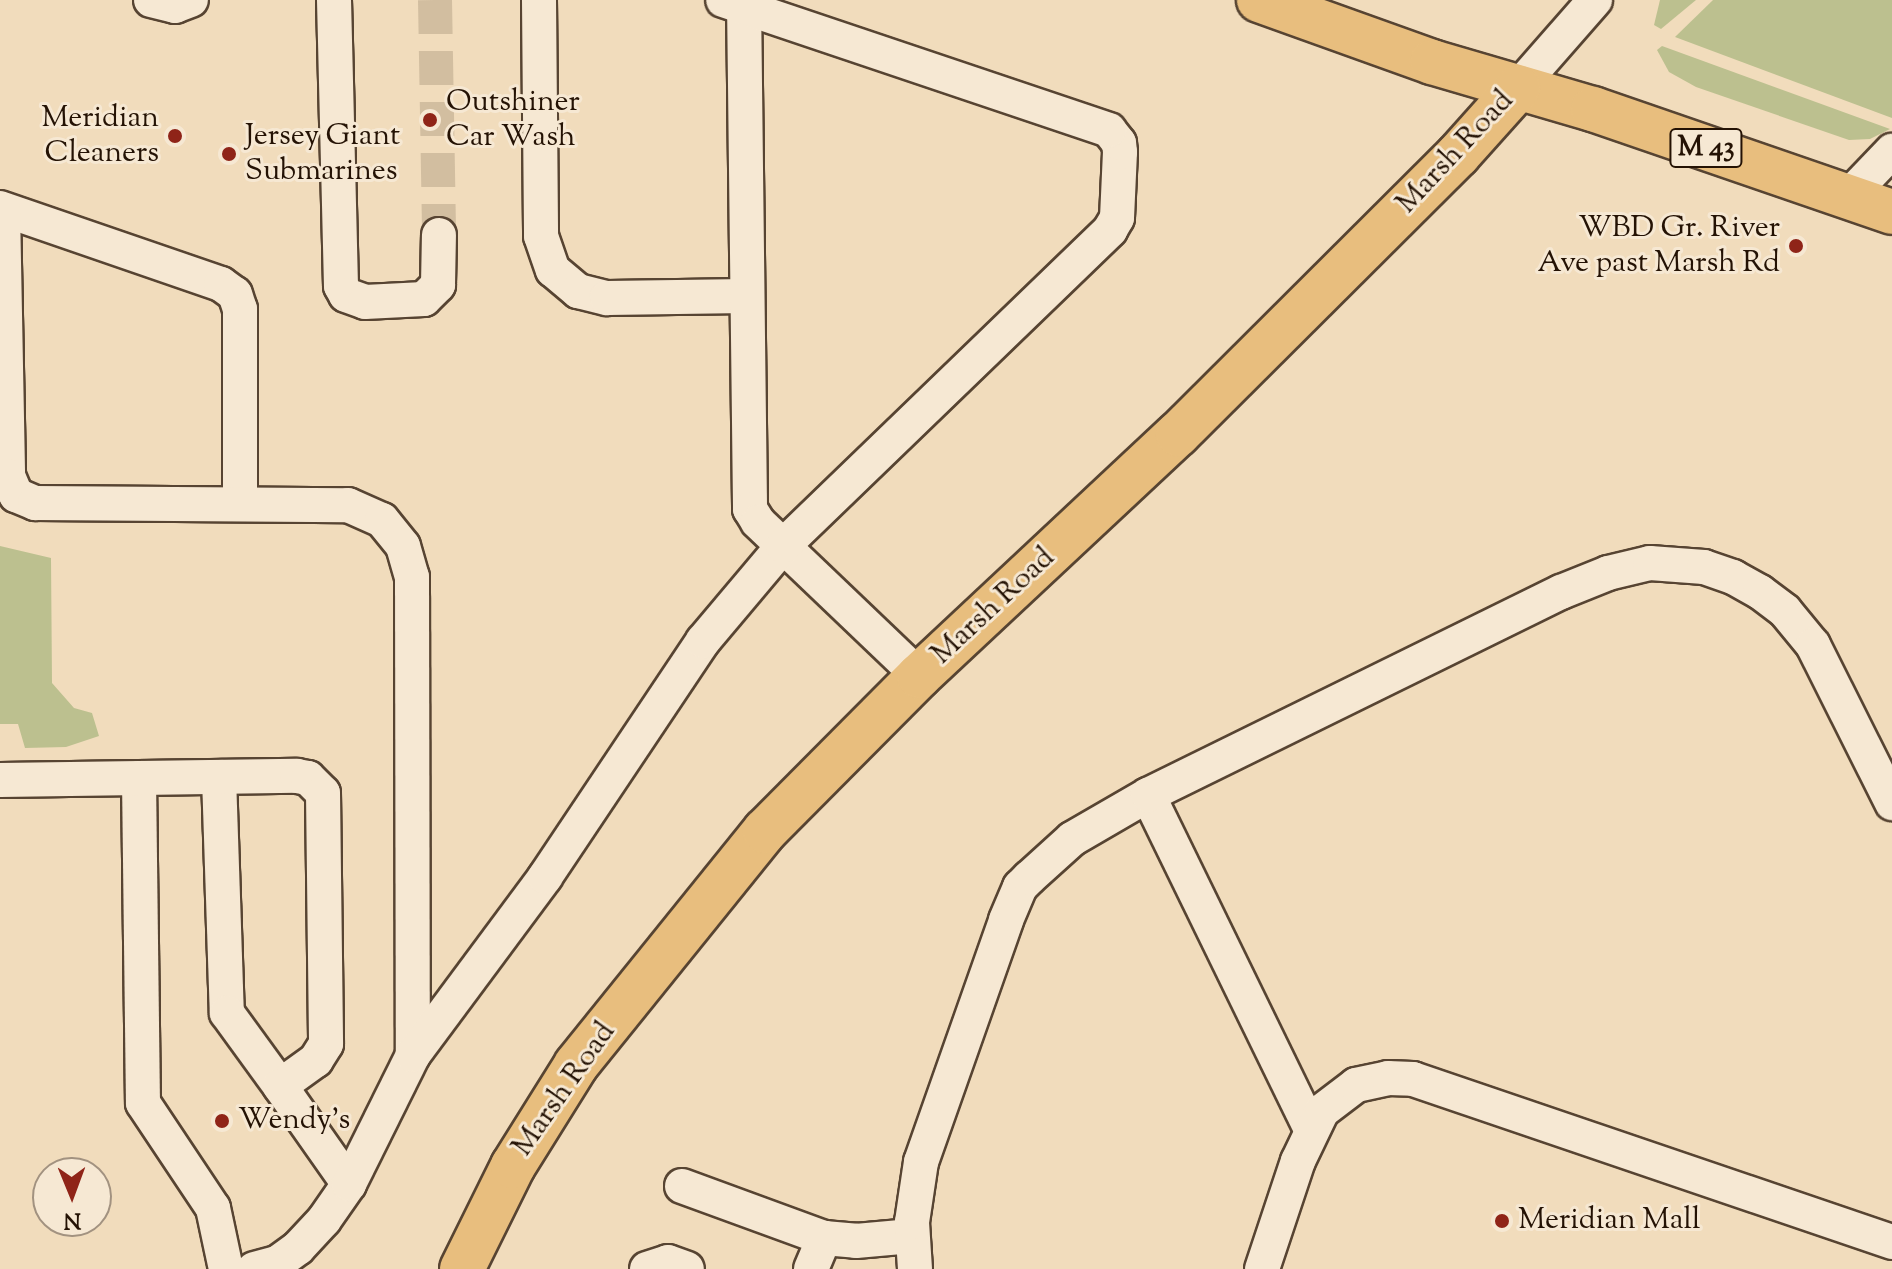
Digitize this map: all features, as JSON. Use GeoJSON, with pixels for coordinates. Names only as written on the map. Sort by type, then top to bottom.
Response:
{"type":"FeatureCollection","features":[{"type":"Feature","properties":{"kind":"main road","name":"M 43"},"geometry":{"type":"LineString","coordinates":[[1259,0],[1432,62],[1593,109],[1892,212]]}},
{"type":"Feature","properties":{"kind":"main road","name":"Marsh Road"},"geometry":{"type":"LineString","coordinates":[[462,1269],[513,1166],[576,1065],[765,831],[919,676],[1178,434],[1458,155],[1518,88]]}},
{"type":"Feature","properties":{"kind":"street"},"geometry":{"type":"LineString","coordinates":[[151,0],[175,6],[191,0]]}},
{"type":"Feature","properties":{"kind":"street"},"geometry":{"type":"LineString","coordinates":[[334,0],[341,286],[346,295],[365,302],[424,299],[438,285],[439,235]]}},
{"type":"Feature","properties":{"kind":"street"},"geometry":{"type":"LineString","coordinates":[[539,0],[541,236],[553,270],[578,291],[607,298],[747,296]]}},
{"type":"Feature","properties":{"kind":"street","name":"Marsh Road"},"geometry":{"type":"LineString","coordinates":[[1518,88],[1595,0]]}},
{"type":"Feature","properties":{"kind":"street"},"geometry":{"type":"LineString","coordinates":[[254,1269],[277,1263],[298,1248],[324,1220],[349,1184],[413,1055],[545,877],[703,641],[783,546],[1110,230],[1118,212],[1120,152],[1115,136],[1102,126],[737,3],[747,296],[750,509],[783,546],[919,676]]}},
{"type":"Feature","properties":{"kind":"street"},"geometry":{"type":"LineString","coordinates":[[1848,197],[1892,151]]}},
{"type":"Feature","properties":{"kind":"street"},"geometry":{"type":"LineString","coordinates":[[240,504],[240,309],[235,294],[221,284],[1,209],[8,476],[16,495],[35,503],[348,505],[366,510],[395,532],[409,561],[413,1055]]}},
{"type":"Feature","properties":{"kind":"street"},"geometry":{"type":"LineString","coordinates":[[682,1186],[818,1254],[856,1241],[913,1252],[921,1162],[1020,887],[1072,839],[1148,795],[1561,592],[1618,570],[1664,563],[1704,567],[1733,577],[1785,611],[1824,664],[1892,803]]}},
{"type":"Feature","properties":{"kind":"street"},"geometry":{"type":"LineString","coordinates":[[0,780],[297,776],[308,778],[323,793],[326,1044],[316,1060],[280,1086]]}},
{"type":"Feature","properties":{"kind":"street"},"geometry":{"type":"LineString","coordinates":[[219,777],[227,1013],[349,1184]]}},
{"type":"Feature","properties":{"kind":"street"},"geometry":{"type":"LineString","coordinates":[[139,778],[143,1103],[213,1208],[226,1269]]}},
{"type":"Feature","properties":{"kind":"street"},"geometry":{"type":"LineString","coordinates":[[1148,795],[1311,1129]]}},
{"type":"Feature","properties":{"kind":"street"},"geometry":{"type":"LineString","coordinates":[[1262,1269],[1311,1129],[1322,1111],[1356,1085],[1371,1080],[1413,1079],[1892,1242]]}},
{"type":"Feature","properties":{"kind":"street"},"geometry":{"type":"LineString","coordinates":[[647,1269],[668,1262],[687,1269]]}},
{"type":"Feature","properties":{"kind":"green space"},"geometry":{"type":"Polygon","coordinates":[[[1660,0],[1696,0],[1661,29],[1654,25],[1660,0]]]}},
{"type":"Feature","properties":{"kind":"green space"},"geometry":{"type":"Polygon","coordinates":[[[1713,0],[1892,0],[1892,118],[1675,37],[1713,0]]]}},
{"type":"Feature","properties":{"kind":"green space"},"geometry":{"type":"Polygon","coordinates":[[[1662,46],[1890,129],[1870,139],[1849,140],[1696,87],[1669,72],[1657,50],[1662,46]]]}},
{"type":"Feature","properties":{"kind":"green space"},"geometry":{"type":"Polygon","coordinates":[[[0,546],[51,558],[52,683],[74,708],[92,713],[99,736],[66,747],[25,748],[18,724],[0,724],[0,546]]]}},
{"type":"Feature","properties":{"kind":"tunnel"},"geometry":{"type":"LineString","coordinates":[[435,0],[439,235]]}},
{"type":"Feature","properties":{"kind":"place","name":"Outshiner Car Wash"},"geometry":{"type":"Point","coordinates":[430,120]}},
{"type":"Feature","properties":{"kind":"place","name":"Meridian Cleaners"},"geometry":{"type":"Point","coordinates":[175,136]}},
{"type":"Feature","properties":{"kind":"place","name":"Jersey Giant Submarines"},"geometry":{"type":"Point","coordinates":[229,154]}},
{"type":"Feature","properties":{"kind":"place","name":"WBD Gr. River Ave past Marsh Rd"},"geometry":{"type":"Point","coordinates":[1796,246]}},
{"type":"Feature","properties":{"kind":"place","name":"Wendy's"},"geometry":{"type":"Point","coordinates":[222,1121]}},
{"type":"Feature","properties":{"kind":"place","name":"Meridian Mall"},"geometry":{"type":"Point","coordinates":[1502,1221]}}]}
